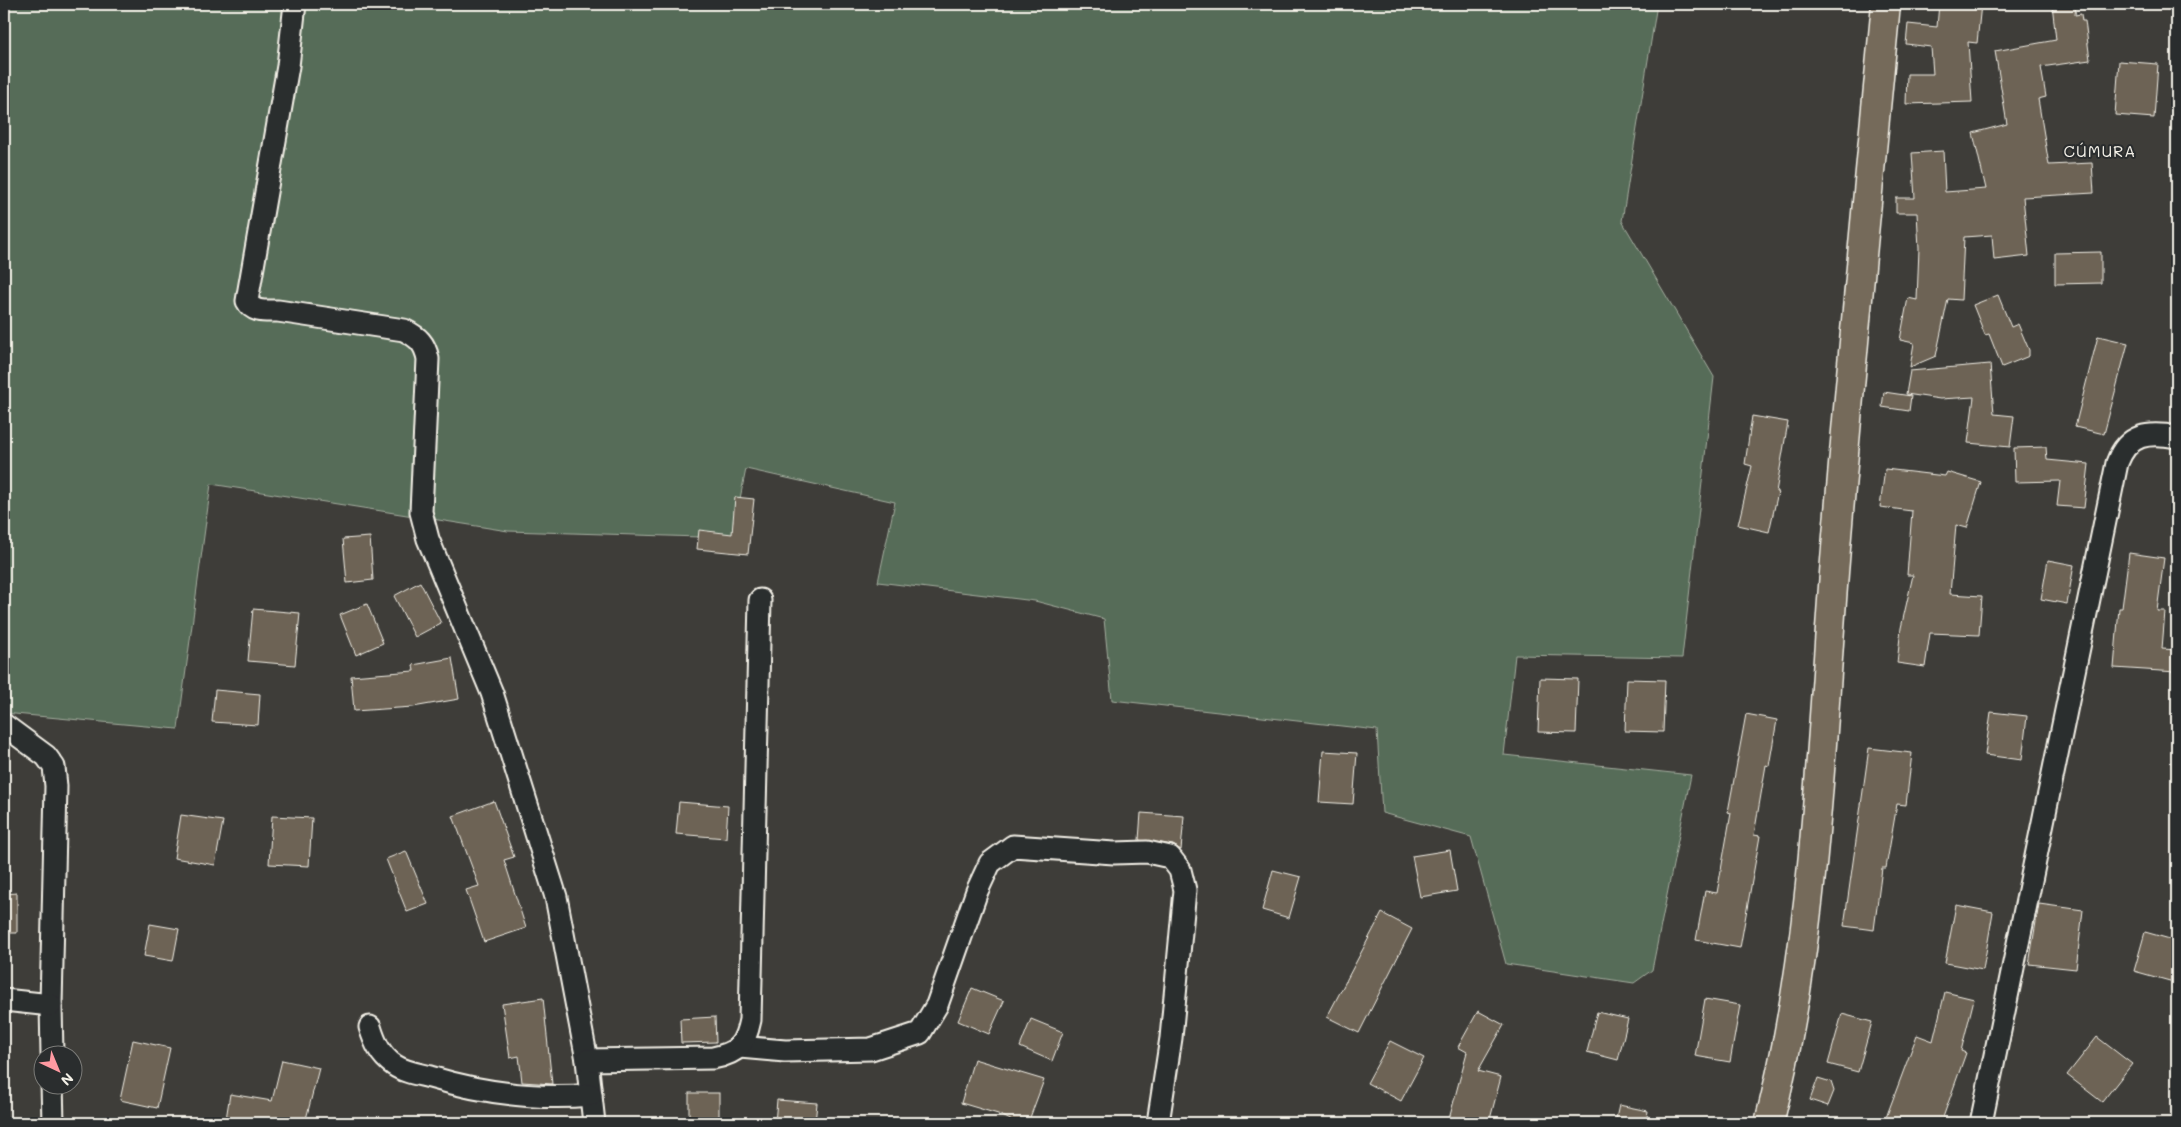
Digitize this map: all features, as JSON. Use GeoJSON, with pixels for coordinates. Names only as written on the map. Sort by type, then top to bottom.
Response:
{"type":"FeatureCollection","features":[{"type":"Feature","properties":{"kind":"main road"},"geometry":{"type":"LineString","coordinates":[[1769,1123],[1781,1075],[1801,953],[1815,832],[1848,400],[1886,4]]}},
{"type":"Feature","properties":{"kind":"street"},"geometry":{"type":"LineString","coordinates":[[295,4],[288,66],[247,301],[249,307],[258,311],[278,311],[404,330],[420,338],[426,349],[428,359],[421,512],[428,539],[492,693],[556,897],[588,1060],[594,1123]]}},
{"type":"Feature","properties":{"kind":"street"},"geometry":{"type":"LineString","coordinates":[[1981,1123],[2117,464],[2121,452],[2129,442],[2143,436],[2160,434],[2177,437]]}},
{"type":"Feature","properties":{"kind":"street"},"geometry":{"type":"LineString","coordinates":[[588,1060],[713,1058],[728,1055],[740,1047],[747,1037],[750,1020],[760,600]]}},
{"type":"Feature","properties":{"kind":"street"},"geometry":{"type":"LineString","coordinates":[[4,725],[46,756],[54,767],[56,786],[52,1044]]}},
{"type":"Feature","properties":{"kind":"street"},"geometry":{"type":"LineString","coordinates":[[740,1047],[786,1050],[871,1049],[920,1033],[937,1005],[977,891],[990,863],[1013,846],[1114,854],[1147,852],[1170,857],[1180,870],[1185,890],[1172,1038],[1158,1123]]}},
{"type":"Feature","properties":{"kind":"street"},"geometry":{"type":"LineString","coordinates":[[4,1000],[51,1005]]}},
{"type":"Feature","properties":{"kind":"street"},"geometry":{"type":"LineString","coordinates":[[370,1027],[375,1043],[383,1055],[395,1066],[450,1084],[521,1097],[550,1098],[591,1095]]}},
{"type":"Feature","properties":{"kind":"street"},"geometry":{"type":"LineString","coordinates":[[52,1094],[53,1123]]}},
{"type":"Feature","properties":{"kind":"green space"},"geometry":{"type":"Polygon","coordinates":[[[4,4],[1657,4],[1622,221],[1714,377],[1682,658],[1515,655],[1504,755],[1691,775],[1652,970],[1634,983],[1506,964],[1471,837],[1382,813],[1377,730],[1112,700],[1104,619],[1035,601],[878,582],[895,502],[746,469],[732,538],[508,531],[211,484],[178,729],[4,713],[4,4]]]}},
{"type":"Feature","properties":{"kind":"building"},"geometry":{"type":"Polygon","coordinates":[[[1939,4],[1981,4],[1977,43],[1968,42],[1972,102],[1906,104],[1907,74],[1933,74],[1931,47],[1906,44],[1908,24],[1937,27],[1939,4]]]}},
{"type":"Feature","properties":{"kind":"building"},"geometry":{"type":"Polygon","coordinates":[[[2052,4],[2076,4],[2075,15],[2081,14],[2082,21],[2085,21],[2090,60],[2041,67],[2046,97],[2038,99],[2049,165],[2092,163],[2094,193],[2023,197],[2029,256],[1994,260],[1992,235],[1964,237],[1961,300],[1948,299],[1936,356],[1910,367],[1914,343],[1900,340],[1908,298],[1917,300],[1919,248],[1917,213],[1896,213],[1896,198],[1915,198],[1912,153],[1943,151],[1945,192],[1986,189],[1973,133],[2007,124],[1995,51],[2056,40],[2052,4]]]}},
{"type":"Feature","properties":{"kind":"building"},"geometry":{"type":"Polygon","coordinates":[[[2119,61],[2158,64],[2154,118],[2115,115],[2119,61]]]}},
{"type":"Feature","properties":{"kind":"building"},"geometry":{"type":"Polygon","coordinates":[[[2101,252],[2101,283],[2055,284],[2055,253],[2101,252]]]}},
{"type":"Feature","properties":{"kind":"building"},"geometry":{"type":"Polygon","coordinates":[[[1998,295],[2011,327],[2018,324],[2029,350],[2029,356],[2002,367],[1989,334],[1985,335],[1973,305],[1998,295]]]}},
{"type":"Feature","properties":{"kind":"building"},"geometry":{"type":"Polygon","coordinates":[[[2098,336],[2128,343],[2104,434],[2075,427],[2098,336]]]}},
{"type":"Feature","properties":{"kind":"building"},"geometry":{"type":"Polygon","coordinates":[[[1990,364],[1994,414],[2014,416],[2010,447],[1968,443],[1974,397],[1940,399],[1906,394],[1910,371],[1990,364]]]}},
{"type":"Feature","properties":{"kind":"building"},"geometry":{"type":"Polygon","coordinates":[[[1884,392],[1911,396],[1909,411],[1882,407],[1884,392]]]}},
{"type":"Feature","properties":{"kind":"building"},"geometry":{"type":"Polygon","coordinates":[[[1752,416],[1788,422],[1776,492],[1778,492],[1769,532],[1738,525],[1752,466],[1745,464],[1752,416]]]}},
{"type":"Feature","properties":{"kind":"building"},"geometry":{"type":"Polygon","coordinates":[[[2046,447],[2047,460],[2089,464],[2084,508],[2057,506],[2060,481],[2015,482],[2014,448],[2046,447]]]}},
{"type":"Feature","properties":{"kind":"building"},"geometry":{"type":"Polygon","coordinates":[[[1885,469],[1945,476],[1947,472],[1981,482],[1967,528],[1956,525],[1950,594],[1982,596],[1979,635],[1930,633],[1925,667],[1897,663],[1901,628],[1913,575],[1907,575],[1912,511],[1880,507],[1885,469]]]}},
{"type":"Feature","properties":{"kind":"building"},"geometry":{"type":"Polygon","coordinates":[[[735,497],[754,499],[748,554],[697,549],[699,530],[732,534],[735,497]]]}},
{"type":"Feature","properties":{"kind":"building"},"geometry":{"type":"Polygon","coordinates":[[[370,537],[373,580],[347,583],[343,539],[370,537]]]}},
{"type":"Feature","properties":{"kind":"building"},"geometry":{"type":"Polygon","coordinates":[[[2129,553],[2164,558],[2157,611],[2165,611],[2162,649],[2177,650],[2177,672],[2114,668],[2119,608],[2122,608],[2129,553]]]}},
{"type":"Feature","properties":{"kind":"building"},"geometry":{"type":"Polygon","coordinates":[[[2048,560],[2074,565],[2067,604],[2041,599],[2048,560]]]}},
{"type":"Feature","properties":{"kind":"building"},"geometry":{"type":"Polygon","coordinates":[[[420,582],[441,623],[415,637],[394,596],[420,582]]]}},
{"type":"Feature","properties":{"kind":"building"},"geometry":{"type":"Polygon","coordinates":[[[367,604],[383,643],[356,655],[340,615],[367,604]]]}},
{"type":"Feature","properties":{"kind":"building"},"geometry":{"type":"Polygon","coordinates":[[[253,609],[300,613],[295,665],[248,661],[253,609]]]}},
{"type":"Feature","properties":{"kind":"building"},"geometry":{"type":"Polygon","coordinates":[[[452,658],[459,699],[413,707],[354,711],[351,676],[414,671],[413,665],[452,658]]]}},
{"type":"Feature","properties":{"kind":"building"},"geometry":{"type":"Polygon","coordinates":[[[1540,678],[1578,679],[1576,733],[1538,732],[1540,678]]]}},
{"type":"Feature","properties":{"kind":"building"},"geometry":{"type":"Polygon","coordinates":[[[1627,679],[1665,680],[1663,732],[1625,731],[1627,679]]]}},
{"type":"Feature","properties":{"kind":"building"},"geometry":{"type":"Polygon","coordinates":[[[215,690],[260,694],[258,725],[212,722],[215,690]]]}},
{"type":"Feature","properties":{"kind":"building"},"geometry":{"type":"Polygon","coordinates":[[[1991,712],[2027,716],[2022,760],[1985,755],[1991,712]]]}},
{"type":"Feature","properties":{"kind":"building"},"geometry":{"type":"Polygon","coordinates":[[[1746,714],[1777,720],[1769,766],[1766,765],[1754,835],[1760,836],[1740,948],[1696,940],[1705,891],[1717,893],[1731,813],[1728,812],[1746,714]]]}},
{"type":"Feature","properties":{"kind":"building"},"geometry":{"type":"Polygon","coordinates":[[[1869,748],[1912,753],[1906,805],[1897,804],[1886,868],[1882,868],[1874,930],[1844,926],[1869,748]]]}},
{"type":"Feature","properties":{"kind":"building"},"geometry":{"type":"Polygon","coordinates":[[[1323,751],[1357,753],[1353,804],[1319,802],[1323,751]]]}},
{"type":"Feature","properties":{"kind":"building"},"geometry":{"type":"Polygon","coordinates":[[[494,801],[514,857],[504,860],[526,928],[484,942],[466,890],[479,886],[453,816],[494,801]]]}},
{"type":"Feature","properties":{"kind":"building"},"geometry":{"type":"Polygon","coordinates":[[[679,802],[728,806],[726,838],[676,834],[679,802]]]}},
{"type":"Feature","properties":{"kind":"building"},"geometry":{"type":"Polygon","coordinates":[[[1141,813],[1184,816],[1181,850],[1173,845],[1139,840],[1141,813]]]}},
{"type":"Feature","properties":{"kind":"building"},"geometry":{"type":"Polygon","coordinates":[[[181,815],[223,821],[215,865],[174,858],[181,815]]]}},
{"type":"Feature","properties":{"kind":"building"},"geometry":{"type":"Polygon","coordinates":[[[272,816],[312,818],[309,866],[269,864],[272,816]]]}},
{"type":"Feature","properties":{"kind":"building"},"geometry":{"type":"Polygon","coordinates":[[[1450,850],[1457,891],[1420,897],[1412,856],[1450,850]]]}},
{"type":"Feature","properties":{"kind":"building"},"geometry":{"type":"Polygon","coordinates":[[[406,851],[428,904],[407,912],[386,859],[406,851]]]}},
{"type":"Feature","properties":{"kind":"building"},"geometry":{"type":"Polygon","coordinates":[[[1273,870],[1301,877],[1289,918],[1262,910],[1273,870]]]}},
{"type":"Feature","properties":{"kind":"building"},"geometry":{"type":"Polygon","coordinates":[[[17,893],[17,933],[4,933],[4,894],[17,893]]]}},
{"type":"Feature","properties":{"kind":"building"},"geometry":{"type":"Polygon","coordinates":[[[2039,904],[2083,910],[2076,969],[2029,964],[2039,904]]]}},
{"type":"Feature","properties":{"kind":"building"},"geometry":{"type":"Polygon","coordinates":[[[1956,905],[1993,912],[1983,970],[1945,963],[1956,905]]]}},
{"type":"Feature","properties":{"kind":"building"},"geometry":{"type":"Polygon","coordinates":[[[1382,913],[1412,929],[1359,1033],[1327,1017],[1382,913]]]}},
{"type":"Feature","properties":{"kind":"building"},"geometry":{"type":"Polygon","coordinates":[[[150,924],[179,929],[173,961],[144,956],[150,924]]]}},
{"type":"Feature","properties":{"kind":"building"},"geometry":{"type":"Polygon","coordinates":[[[2145,932],[2177,941],[2177,983],[2134,971],[2145,932]]]}},
{"type":"Feature","properties":{"kind":"building"},"geometry":{"type":"Polygon","coordinates":[[[972,988],[1004,1001],[989,1034],[958,1021],[972,988]]]}},
{"type":"Feature","properties":{"kind":"building"},"geometry":{"type":"Polygon","coordinates":[[[1945,992],[1974,999],[1961,1051],[1966,1053],[1941,1123],[1884,1123],[1917,1035],[1933,1041],[1945,992]]]}},
{"type":"Feature","properties":{"kind":"building"},"geometry":{"type":"Polygon","coordinates":[[[543,998],[552,1084],[522,1082],[519,1056],[510,1058],[502,1004],[543,998]]]}},
{"type":"Feature","properties":{"kind":"building"},"geometry":{"type":"Polygon","coordinates":[[[1705,999],[1740,1005],[1730,1062],[1695,1056],[1705,999]]]}},
{"type":"Feature","properties":{"kind":"building"},"geometry":{"type":"Polygon","coordinates":[[[1478,1011],[1504,1025],[1478,1071],[1501,1077],[1489,1123],[1448,1123],[1467,1052],[1458,1047],[1478,1011]]]}},
{"type":"Feature","properties":{"kind":"building"},"geometry":{"type":"Polygon","coordinates":[[[1597,1012],[1628,1019],[1618,1060],[1587,1052],[1597,1012]]]}},
{"type":"Feature","properties":{"kind":"building"},"geometry":{"type":"Polygon","coordinates":[[[1842,1014],[1872,1022],[1858,1072],[1828,1064],[1842,1014]]]}},
{"type":"Feature","properties":{"kind":"building"},"geometry":{"type":"Polygon","coordinates":[[[715,1017],[716,1042],[681,1043],[680,1019],[715,1017]]]}},
{"type":"Feature","properties":{"kind":"building"},"geometry":{"type":"Polygon","coordinates":[[[1031,1019],[1063,1032],[1052,1061],[1020,1047],[1031,1019]]]}},
{"type":"Feature","properties":{"kind":"building"},"geometry":{"type":"Polygon","coordinates":[[[2097,1037],[2132,1064],[2102,1102],[2067,1075],[2097,1037]]]}},
{"type":"Feature","properties":{"kind":"building"},"geometry":{"type":"Polygon","coordinates":[[[133,1040],[170,1048],[157,1108],[120,1100],[133,1040]]]}},
{"type":"Feature","properties":{"kind":"building"},"geometry":{"type":"Polygon","coordinates":[[[1390,1041],[1424,1058],[1401,1101],[1367,1083],[1390,1041]]]}},
{"type":"Feature","properties":{"kind":"building"},"geometry":{"type":"Polygon","coordinates":[[[974,1059],[1044,1080],[1028,1123],[1017,1123],[998,1114],[961,1103],[974,1059]]]}},
{"type":"Feature","properties":{"kind":"building"},"geometry":{"type":"Polygon","coordinates":[[[282,1060],[319,1068],[305,1123],[272,1123],[248,1118],[247,1123],[226,1119],[230,1094],[272,1101],[282,1060]]]}},
{"type":"Feature","properties":{"kind":"building"},"geometry":{"type":"Polygon","coordinates":[[[1818,1078],[1831,1082],[1834,1091],[1828,1106],[1810,1100],[1818,1078]]]}},
{"type":"Feature","properties":{"kind":"building"},"geometry":{"type":"Polygon","coordinates":[[[689,1093],[719,1093],[719,1123],[689,1123],[689,1093]]]}},
{"type":"Feature","properties":{"kind":"building"},"geometry":{"type":"Polygon","coordinates":[[[777,1100],[817,1103],[815,1123],[775,1123],[777,1100]]]}},
{"type":"Feature","properties":{"kind":"building"},"geometry":{"type":"Polygon","coordinates":[[[1619,1105],[1648,1111],[1646,1123],[1615,1123],[1619,1105]]]}},
{"type":"Feature","properties":{"kind":"district","name":"CÚMURA"},"geometry":{"type":"Point","coordinates":[2100,150]}}]}
